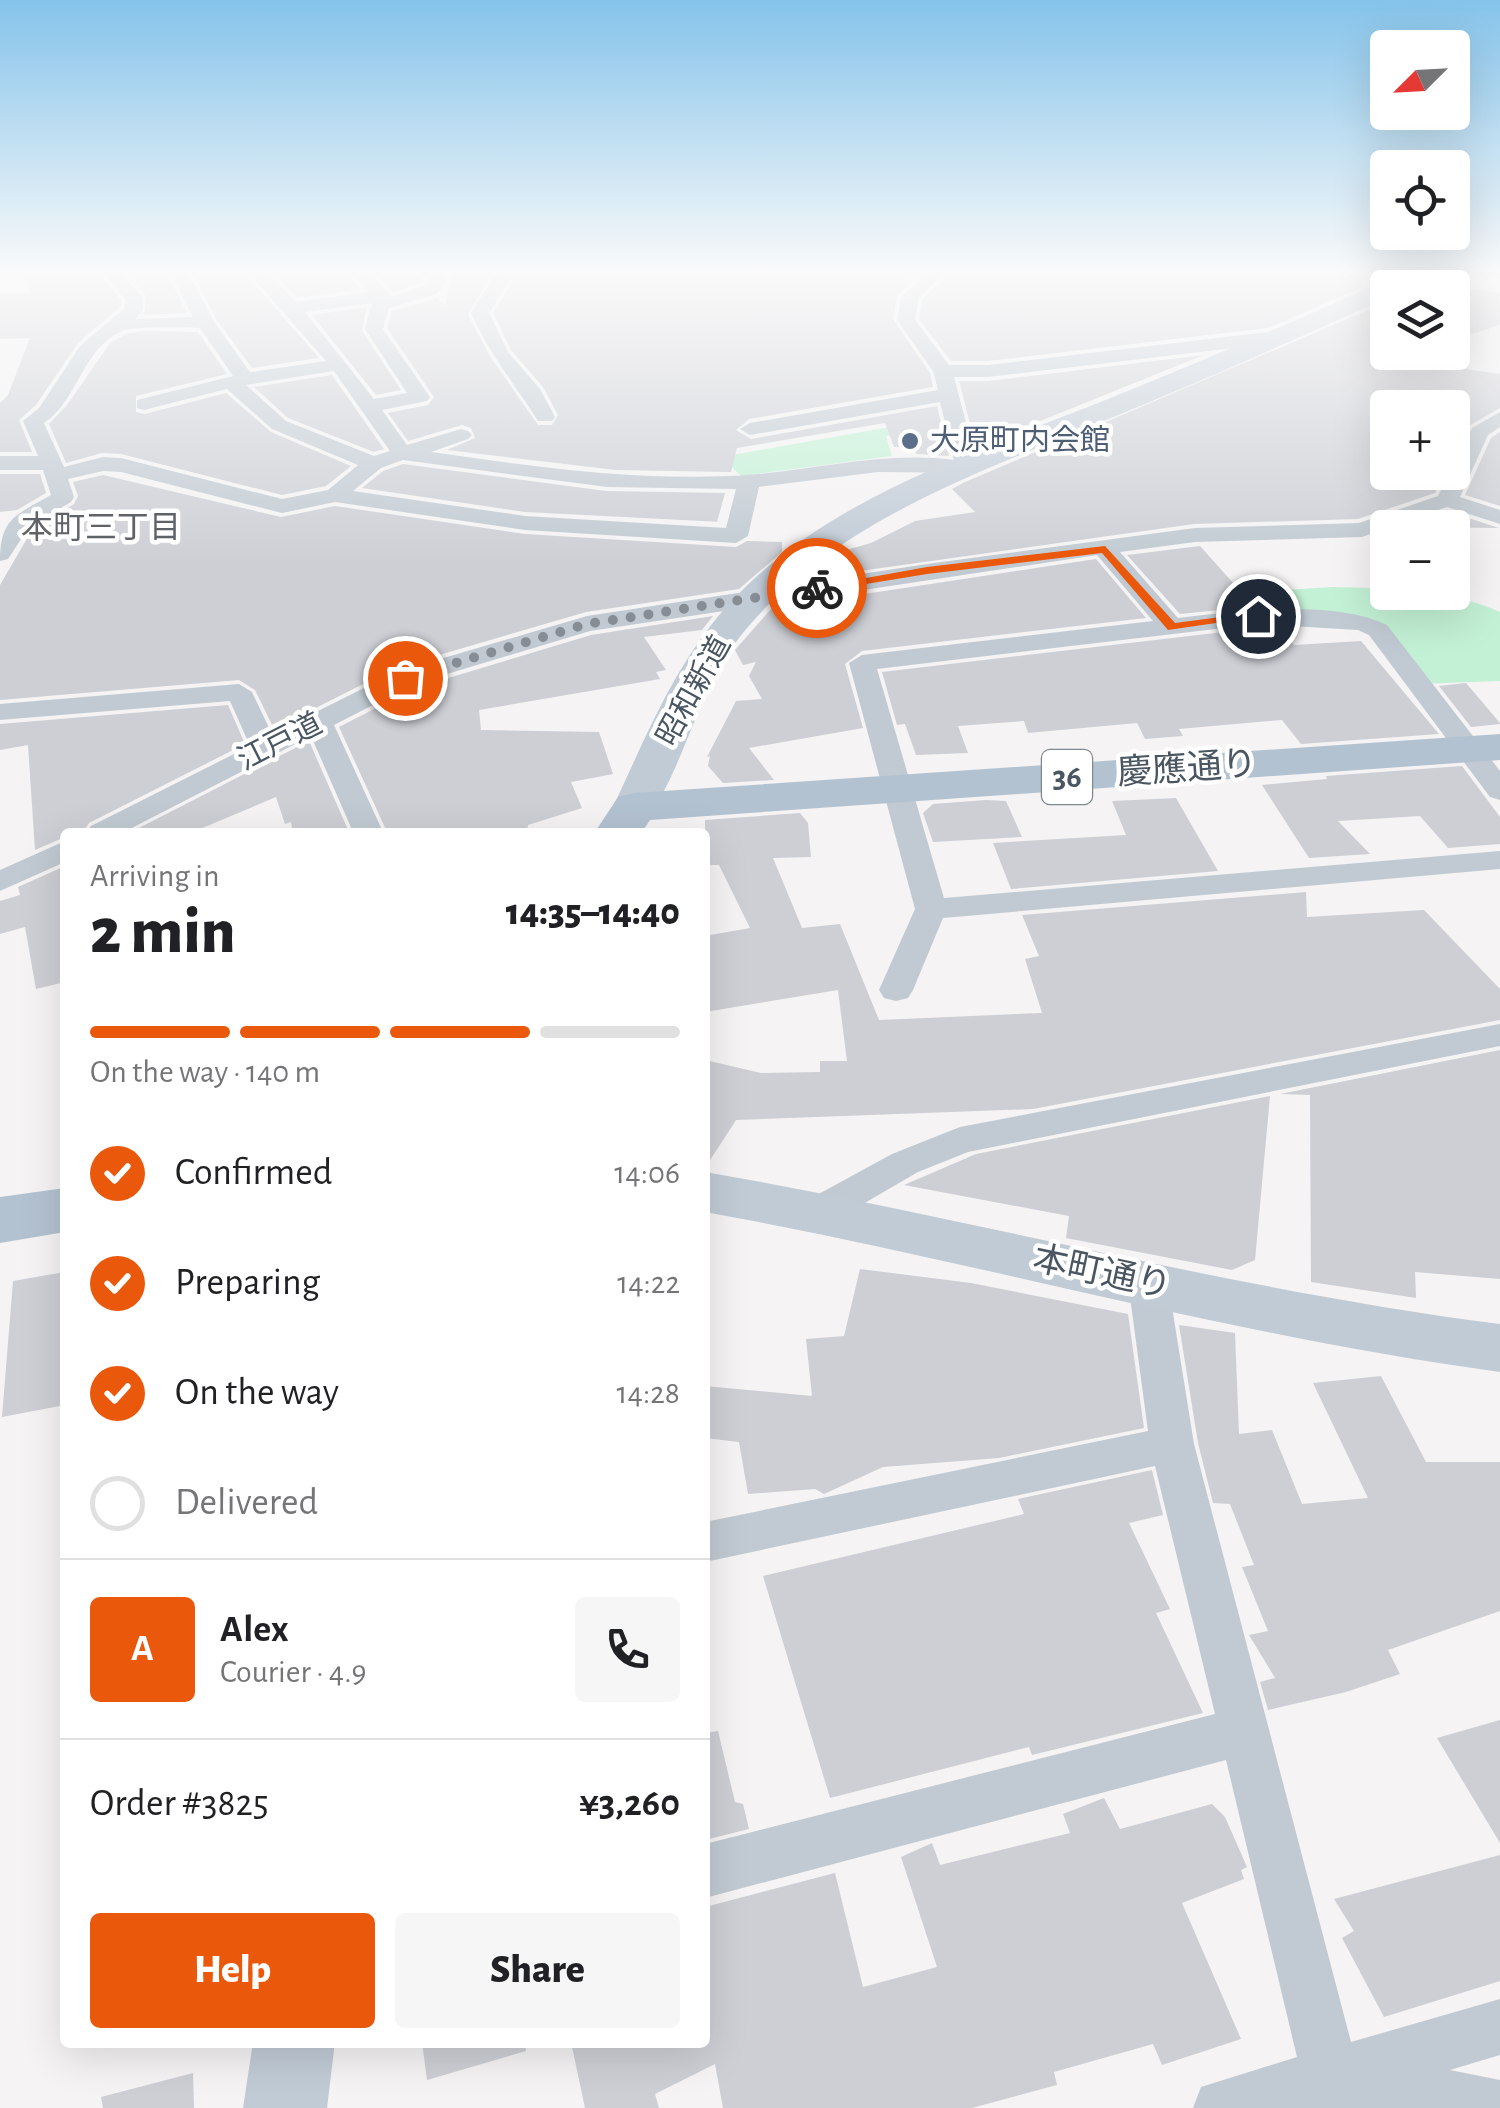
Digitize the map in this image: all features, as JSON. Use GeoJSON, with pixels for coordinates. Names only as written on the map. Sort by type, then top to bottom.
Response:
{"type":"FeatureCollection","features":[{"type":"Feature","properties":{"kind":"main road","name":"昭和新道"},"geometry":{"type":"LineString","coordinates":[[627,820],[692,685],[719,640],[754,599],[834,533],[967,468],[1203,368]]}},
{"type":"Feature","properties":{"kind":"main road","name":"慶應通り"},"geometry":{"type":"LineString","coordinates":[[627,820],[897,789],[1483,748]]}},
{"type":"Feature","properties":{"kind":"main road","name":"本町通り"},"geometry":{"type":"LineString","coordinates":[[710,1193],[818,1212],[1385,1332],[1500,1348]]}},
{"type":"Feature","properties":{"kind":"main road"},"geometry":{"type":"LineString","coordinates":[[0,1220],[60,1211]]}},
{"type":"Feature","properties":{"kind":"main road"},"geometry":{"type":"LineString","coordinates":[[285,2108],[293,2048]]}},
{"type":"Feature","properties":{"kind":"street"},"geometry":{"type":"LineString","coordinates":[[0,554],[20,522],[63,497],[55,469],[34,433],[34,420],[47,412],[75,368]]}},
{"type":"Feature","properties":{"kind":"street"},"geometry":{"type":"LineString","coordinates":[[231,368],[279,424],[373,464]]}},
{"type":"Feature","properties":{"kind":"street"},"geometry":{"type":"LineString","coordinates":[[144,404],[238,380],[316,368]]}},
{"type":"Feature","properties":{"kind":"street"},"geometry":{"type":"LineString","coordinates":[[341,368],[403,454],[586,480],[748,481],[922,461],[967,468],[940,368]]}},
{"type":"Feature","properties":{"kind":"street"},"geometry":{"type":"LineString","coordinates":[[370,406],[420,398],[400,368]]}},
{"type":"Feature","properties":{"kind":"street"},"geometry":{"type":"LineString","coordinates":[[512,368],[533,393],[546,417]]}},
{"type":"Feature","properties":{"kind":"street"},"geometry":{"type":"LineString","coordinates":[[943,372],[1011,368]]}},
{"type":"Feature","properties":{"kind":"street"},"geometry":{"type":"LineString","coordinates":[[750,429],[828,416],[900,397],[948,395]]}},
{"type":"Feature","properties":{"kind":"street"},"geometry":{"type":"LineString","coordinates":[[1500,418],[1479,432],[1447,500],[1500,518]]}},
{"type":"Feature","properties":{"kind":"street"},"geometry":{"type":"LineString","coordinates":[[335,495],[373,464],[462,435]]}},
{"type":"Feature","properties":{"kind":"street"},"geometry":{"type":"LineString","coordinates":[[0,463],[55,469],[121,465],[282,506],[335,495],[525,523],[736,536],[748,481]]}},
{"type":"Feature","properties":{"kind":"street","name":"江戸道"},"geometry":{"type":"LineString","coordinates":[[114,828],[405,678],[523,641],[636,614],[927,570],[1238,532],[1362,530],[1447,500]]}},
{"type":"Feature","properties":{"kind":"street"},"geometry":{"type":"LineString","coordinates":[[1105,550],[1172,627]]}},
{"type":"Feature","properties":{"kind":"street"},"geometry":{"type":"LineString","coordinates":[[896,990],[931,910],[862,664],[1258,616],[1363,623],[1378,630],[1483,748],[1500,791]]}},
{"type":"Feature","properties":{"kind":"street"},"geometry":{"type":"LineString","coordinates":[[0,712],[238,692],[265,749]]}},
{"type":"Feature","properties":{"kind":"street"},"geometry":{"type":"LineString","coordinates":[[319,722],[366,828]]}},
{"type":"Feature","properties":{"kind":"street"},"geometry":{"type":"LineString","coordinates":[[0,882],[60,852]]}},
{"type":"Feature","properties":{"kind":"street"},"geometry":{"type":"LineString","coordinates":[[931,910],[1500,860]]}},
{"type":"Feature","properties":{"kind":"street"},"geometry":{"type":"LineString","coordinates":[[818,1212],[905,1163],[960,1140],[1500,1034]]}},
{"type":"Feature","properties":{"kind":"street"},"geometry":{"type":"LineString","coordinates":[[1148,1282],[1172,1444],[1332,2092]]}},
{"type":"Feature","properties":{"kind":"street"},"geometry":{"type":"LineString","coordinates":[[710,1541],[1172,1444]]}},
{"type":"Feature","properties":{"kind":"street"},"geometry":{"type":"LineString","coordinates":[[710,1870],[1244,1730]]}},
{"type":"Feature","properties":{"kind":"street"},"geometry":{"type":"LineString","coordinates":[[1222,2108],[1332,2092],[1500,2027]]}},
{"type":"Feature","properties":{"kind":"street"},"geometry":{"type":"LineString","coordinates":[[1332,2092],[1496,2108]]}},
{"type":"Feature","properties":{"kind":"green space"},"geometry":{"type":"Polygon","coordinates":[[[940,418],[942,429],[886,436],[892,456],[741,476],[721,457],[940,418]]]}},
{"type":"Feature","properties":{"kind":"green space"},"geometry":{"type":"Polygon","coordinates":[[[1370,589],[1370,610],[1470,610],[1470,602],[1481,605],[1500,612],[1500,681],[1418,684],[1378,630],[1279,616],[1254,592],[1370,589]]]}},
{"type":"Feature","properties":{"kind":"building"},"geometry":{"type":"Polygon","coordinates":[[[18,368],[61,368],[36,405],[19,420],[32,452],[0,452],[0,403],[8,395],[18,368]]]}},
{"type":"Feature","properties":{"kind":"building"},"geometry":{"type":"Polygon","coordinates":[[[92,368],[223,368],[227,374],[136,396],[136,412],[145,414],[226,393],[271,432],[351,466],[326,486],[282,495],[121,454],[102,453],[66,463],[49,424],[92,368]]]}},
{"type":"Feature","properties":{"kind":"building"},"geometry":{"type":"Polygon","coordinates":[[[355,368],[387,368],[401,390],[376,395],[355,368]]]}},
{"type":"Feature","properties":{"kind":"building"},"geometry":{"type":"Polygon","coordinates":[[[415,368],[498,368],[538,425],[552,425],[558,415],[543,387],[527,368],[927,368],[933,387],[749,419],[736,430],[751,439],[937,406],[949,456],[917,454],[909,446],[894,447],[885,423],[737,448],[731,472],[616,470],[447,450],[475,438],[471,428],[462,425],[408,441],[388,413],[428,405],[434,397],[415,368]]]}},
{"type":"Feature","properties":{"kind":"building"},"geometry":{"type":"Polygon","coordinates":[[[1093,368],[1171,368],[976,447],[959,381],[1093,368]]]}},
{"type":"Feature","properties":{"kind":"building"},"geometry":{"type":"Polygon","coordinates":[[[1231,368],[1470,370],[1500,374],[1500,408],[1470,425],[1470,390],[1370,390],[1370,490],[1437,490],[1385,510],[1370,510],[1370,515],[1358,519],[1194,524],[803,579],[839,552],[871,543],[915,521],[975,512],[952,489],[1231,368]]]}},
{"type":"Feature","properties":{"kind":"building"},"geometry":{"type":"Polygon","coordinates":[[[332,375],[384,449],[374,452],[288,418],[254,387],[332,375]]]}},
{"type":"Feature","properties":{"kind":"building"},"geometry":{"type":"Polygon","coordinates":[[[1500,432],[1500,506],[1465,495],[1491,438],[1500,432]]]}},
{"type":"Feature","properties":{"kind":"building"},"geometry":{"type":"Polygon","coordinates":[[[403,464],[606,491],[725,493],[717,522],[525,512],[362,488],[383,471],[403,464]]]}},
{"type":"Feature","properties":{"kind":"building"},"geometry":{"type":"Polygon","coordinates":[[[0,474],[40,474],[46,493],[17,510],[0,512],[0,474]]]}},
{"type":"Feature","properties":{"kind":"building"},"geometry":{"type":"Polygon","coordinates":[[[103,475],[281,517],[335,506],[525,534],[736,547],[747,541],[782,542],[782,552],[739,589],[586,612],[395,668],[274,729],[255,690],[239,680],[0,700],[0,585],[32,530],[74,504],[78,496],[73,482],[103,475]]]}},
{"type":"Feature","properties":{"kind":"building"},"geometry":{"type":"Polygon","coordinates":[[[1470,519],[1499,528],[1470,528],[1470,519]]]}},
{"type":"Feature","properties":{"kind":"building"},"geometry":{"type":"Polygon","coordinates":[[[1200,546],[1259,606],[1180,614],[1127,555],[1200,546]]]}},
{"type":"Feature","properties":{"kind":"building"},"geometry":{"type":"Polygon","coordinates":[[[1096,559],[1146,618],[862,651],[845,664],[863,728],[749,748],[774,780],[723,783],[708,766],[710,756],[707,757],[736,701],[762,699],[749,676],[756,662],[743,665],[735,650],[772,608],[1096,559]]]}},
{"type":"Feature","properties":{"kind":"building"},"geometry":{"type":"Polygon","coordinates":[[[713,616],[702,630],[644,637],[666,670],[656,672],[660,679],[479,710],[481,730],[599,732],[613,774],[571,782],[582,808],[528,828],[385,828],[339,727],[415,688],[591,635],[713,616]]]}},
{"type":"Feature","properties":{"kind":"building"},"geometry":{"type":"Polygon","coordinates":[[[1258,628],[1282,629],[1294,645],[1361,641],[1439,734],[1301,744],[1282,720],[1179,729],[1183,736],[1145,739],[1137,723],[1028,733],[1024,721],[958,726],[968,753],[916,755],[905,724],[897,725],[882,672],[1258,628]]]}},
{"type":"Feature","properties":{"kind":"building"},"geometry":{"type":"Polygon","coordinates":[[[1466,683],[1500,724],[1471,727],[1439,686],[1466,683]]]}},
{"type":"Feature","properties":{"kind":"building"},"geometry":{"type":"Polygon","coordinates":[[[228,705],[245,744],[86,828],[60,828],[60,839],[35,850],[28,745],[0,750],[0,724],[228,705]]]}},
{"type":"Feature","properties":{"kind":"building"},"geometry":{"type":"Polygon","coordinates":[[[309,741],[347,828],[292,828],[291,822],[285,824],[276,797],[202,828],[139,828],[309,741]]]}},
{"type":"Feature","properties":{"kind":"building"},"geometry":{"type":"Polygon","coordinates":[[[1462,766],[1500,817],[1500,844],[1448,848],[1420,816],[1338,821],[1370,854],[1309,858],[1262,785],[1327,779],[1326,776],[1462,766]]]}},
{"type":"Feature","properties":{"kind":"building"},"geometry":{"type":"Polygon","coordinates":[[[1176,798],[1218,871],[1011,889],[993,843],[1126,835],[1112,801],[1176,798]]]}},
{"type":"Feature","properties":{"kind":"building"},"geometry":{"type":"Polygon","coordinates":[[[1006,801],[1022,837],[933,842],[923,813],[933,804],[1006,801]]]}},
{"type":"Feature","properties":{"kind":"building"},"geometry":{"type":"Polygon","coordinates":[[[800,813],[808,823],[811,857],[773,858],[802,928],[840,924],[879,1020],[1042,1013],[1025,959],[1039,956],[1022,915],[1306,892],[1307,917],[1424,910],[1500,989],[1500,1020],[1033,1109],[736,1120],[710,1160],[710,1061],[761,1073],[820,1072],[820,1061],[847,1061],[838,990],[710,1011],[710,935],[750,928],[719,865],[710,865],[710,828],[705,828],[705,820],[800,813]]]}},
{"type":"Feature","properties":{"kind":"building"},"geometry":{"type":"Polygon","coordinates":[[[60,868],[60,983],[36,989],[25,927],[0,934],[0,901],[20,895],[18,887],[60,868]]]}},
{"type":"Feature","properties":{"kind":"building"},"geometry":{"type":"Polygon","coordinates":[[[1500,1050],[1500,1279],[1415,1272],[1416,1298],[1311,1282],[1310,1095],[1280,1094],[1500,1050]]]}},
{"type":"Feature","properties":{"kind":"building"},"geometry":{"type":"Polygon","coordinates":[[[1270,1096],[1255,1260],[1232,1270],[1066,1238],[1069,1216],[904,1185],[976,1154],[1270,1096]]]}},
{"type":"Feature","properties":{"kind":"building"},"geometry":{"type":"Polygon","coordinates":[[[860,1269],[971,1283],[1128,1314],[1144,1428],[999,1458],[883,1467],[824,1494],[815,1489],[748,1494],[739,1442],[710,1439],[710,1386],[812,1396],[806,1339],[844,1336],[860,1269]]]}},
{"type":"Feature","properties":{"kind":"building"},"geometry":{"type":"Polygon","coordinates":[[[60,1273],[60,1406],[2,1417],[13,1281],[60,1273]]]}},
{"type":"Feature","properties":{"kind":"building"},"geometry":{"type":"Polygon","coordinates":[[[1179,1325],[1235,1333],[1239,1434],[1272,1430],[1302,1504],[1368,1498],[1313,1383],[1381,1376],[1426,1462],[1500,1462],[1500,1611],[1388,1650],[1400,1674],[1346,1692],[1268,1710],[1260,1682],[1275,1678],[1249,1635],[1268,1631],[1242,1567],[1254,1565],[1230,1504],[1213,1503],[1198,1443],[1179,1325]]]}},
{"type":"Feature","properties":{"kind":"building"},"geometry":{"type":"Polygon","coordinates":[[[1152,1470],[1163,1515],[1129,1523],[1170,1609],[1156,1613],[1203,1713],[1032,1755],[1029,1747],[830,1798],[763,1576],[1024,1514],[1018,1499],[1152,1470]]]}},
{"type":"Feature","properties":{"kind":"building"},"geometry":{"type":"Polygon","coordinates":[[[1500,1720],[1500,1843],[1437,1738],[1500,1720]]]}},
{"type":"Feature","properties":{"kind":"building"},"geometry":{"type":"Polygon","coordinates":[[[718,1731],[735,1802],[743,1804],[749,1829],[710,1839],[710,1732],[718,1731]]]}},
{"type":"Feature","properties":{"kind":"building"},"geometry":{"type":"Polygon","coordinates":[[[1104,1798],[1120,1829],[1212,1804],[1225,1817],[1247,1867],[1241,1870],[1244,1879],[1182,1903],[1241,2039],[1162,2065],[1153,2044],[1054,2072],[1057,2085],[972,2108],[723,2108],[715,2064],[655,2094],[659,2108],[585,2108],[572,2048],[710,2048],[710,1906],[835,1873],[863,1987],[937,1967],[901,1857],[932,1843],[940,1865],[1070,1833],[1063,1814],[1104,1798]]]}},
{"type":"Feature","properties":{"kind":"building"},"geometry":{"type":"Polygon","coordinates":[[[1500,1855],[1500,1981],[1384,2017],[1342,1938],[1354,1931],[1334,1899],[1500,1855]]]}},
{"type":"Feature","properties":{"kind":"building"},"geometry":{"type":"Polygon","coordinates":[[[423,2048],[526,2048],[526,2051],[427,2080],[423,2048]]]}},
{"type":"Feature","properties":{"kind":"building"},"geometry":{"type":"Polygon","coordinates":[[[193,2073],[194,2108],[103,2108],[101,2097],[193,2073]]]}},
{"type":"Feature","properties":{"kind":"way so far"},"geometry":{"type":"LineString","coordinates":[[405,678],[587,624],[817,588]]}},
{"type":"Feature","properties":{"kind":"place","name":"大原町内会館"},"geometry":{"type":"Point","coordinates":[910,441]}},
{"type":"Feature","properties":{"kind":"district","name":"本町三丁目"},"geometry":{"type":"Point","coordinates":[101,528]}},
{"type":"Feature","properties":{"kind":"route"},"geometry":{"type":"LineString","coordinates":[[817,588],[927,570],[1105,550],[1172,627],[1258,616]]}}]}
